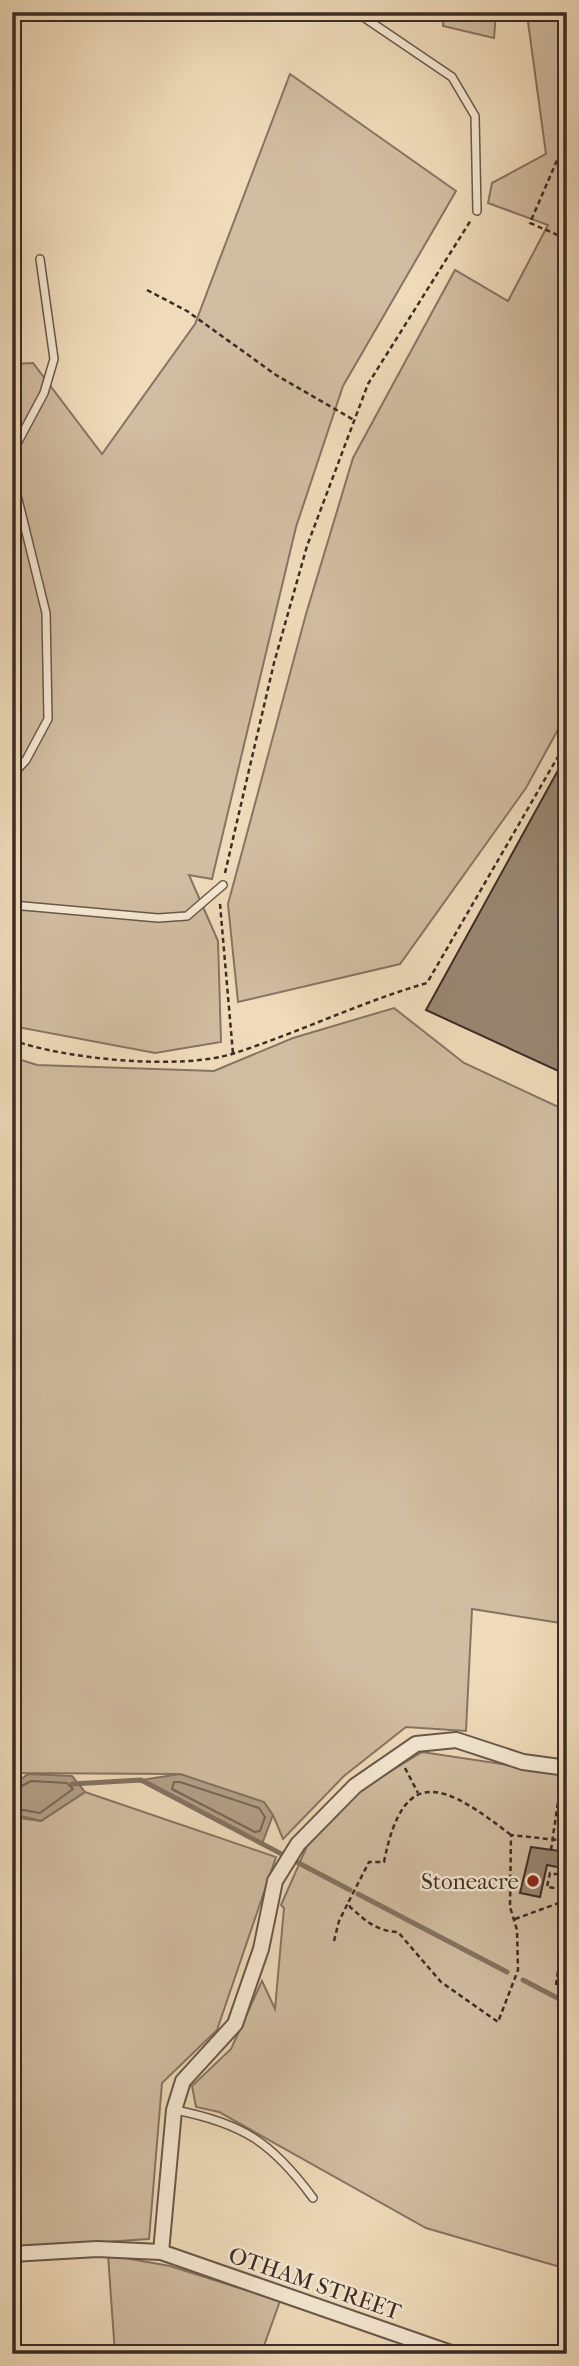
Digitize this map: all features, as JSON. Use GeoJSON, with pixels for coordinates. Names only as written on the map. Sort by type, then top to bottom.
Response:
{"type":"FeatureCollection","features":[{"type":"Feature","properties":{"kind":"street"},"geometry":{"type":"LineString","coordinates":[[161,2252],[174,2110],[183,2081],[235,2024],[261,1949],[275,1881],[293,1851],[355,1786],[416,1744],[456,1740],[523,1762],[565,1768]]}},
{"type":"Feature","properties":{"kind":"street","name":"OTHAM STREET"},"geometry":{"type":"LineString","coordinates":[[12,2254],[97,2249],[161,2252],[454,2354]]}},
{"type":"Feature","properties":{"kind":"lane"},"geometry":{"type":"LineString","coordinates":[[356,12],[452,77],[475,116],[477,211]]}},
{"type":"Feature","properties":{"kind":"lane"},"geometry":{"type":"LineString","coordinates":[[12,453],[44,393],[54,359],[40,259]]}},
{"type":"Feature","properties":{"kind":"lane"},"geometry":{"type":"LineString","coordinates":[[12,475],[46,613],[48,719],[26,760],[12,775]]}},
{"type":"Feature","properties":{"kind":"lane"},"geometry":{"type":"LineString","coordinates":[[12,905],[158,918],[187,916],[223,885]]}},
{"type":"Feature","properties":{"kind":"lane"},"geometry":{"type":"LineString","coordinates":[[174,2110],[218,2118],[241,2130],[292,2169],[313,2198]]}},
{"type":"Feature","properties":{"kind":"path"},"geometry":{"type":"LineString","coordinates":[[567,137],[530,223],[567,239]]}},
{"type":"Feature","properties":{"kind":"path"},"geometry":{"type":"LineString","coordinates":[[233,1054],[220,898],[274,663],[307,546],[368,384],[477,211]]}},
{"type":"Feature","properties":{"kind":"path"},"geometry":{"type":"LineString","coordinates":[[147,290],[187,311],[276,375],[354,420]]}},
{"type":"Feature","properties":{"kind":"path"},"geometry":{"type":"LineString","coordinates":[[12,1041],[40,1050],[160,1062],[233,1054],[378,997],[427,983],[567,741]]}},
{"type":"Feature","properties":{"kind":"path"},"geometry":{"type":"LineString","coordinates":[[399,1756],[418,1793]]}},
{"type":"Feature","properties":{"kind":"path"},"geometry":{"type":"LineString","coordinates":[[551,1850],[565,1768]]}},
{"type":"Feature","properties":{"kind":"path"},"geometry":{"type":"LineString","coordinates":[[334,1941],[339,1921],[369,1862],[384,1862],[398,1812],[418,1793],[445,1793],[473,1806],[511,1835],[567,1841]]}},
{"type":"Feature","properties":{"kind":"path"},"geometry":{"type":"LineString","coordinates":[[349,1901],[350,1907],[369,1924],[381,1931],[398,1932],[441,1982],[498,2022],[518,1970],[519,1946],[515,1919],[510,1907],[511,1835]]}},
{"type":"Feature","properties":{"kind":"path"},"geometry":{"type":"LineString","coordinates":[[567,1876],[550,1873],[547,1887],[567,1890]]}},
{"type":"Feature","properties":{"kind":"path"},"geometry":{"type":"LineString","coordinates":[[515,1919],[567,1900]]}},
{"type":"Feature","properties":{"kind":"path"},"geometry":{"type":"LineString","coordinates":[[556,1985],[567,1908]]}},
{"type":"Feature","properties":{"kind":"shaded area"},"geometry":{"type":"Polygon","coordinates":[[[444,12],[496,12],[494,38],[443,26],[444,12]]]}},
{"type":"Feature","properties":{"kind":"shaded area"},"geometry":{"type":"Polygon","coordinates":[[[531,12],[567,12],[567,231],[557,229],[567,234],[567,713],[526,788],[400,964],[238,1002],[228,904],[306,614],[353,458],[455,270],[508,301],[548,225],[488,203],[492,183],[546,154],[528,22],[531,12]]]}},
{"type":"Feature","properties":{"kind":"shaded area"},"geometry":{"type":"Polygon","coordinates":[[[290,74],[456,191],[343,386],[296,527],[212,879],[189,875],[218,941],[221,1042],[155,1053],[12,1026],[12,364],[33,363],[102,454],[195,324],[290,74]]]}},
{"type":"Feature","properties":{"kind":"shaded area"},"geometry":{"type":"Polygon","coordinates":[[[394,1008],[464,1063],[567,1111],[567,1624],[472,1609],[466,1731],[406,1727],[344,1776],[283,1839],[273,1815],[180,1774],[12,1773],[12,1057],[37,1065],[214,1071],[293,1038],[394,1008]]]}},
{"type":"Feature","properties":{"kind":"shaded area"},"geometry":{"type":"Polygon","coordinates":[[[422,1752],[567,1774],[567,2269],[426,2228],[219,2112],[196,2107],[192,2086],[231,2049],[262,1981],[275,2009],[284,1908],[281,1905],[311,1837],[360,1790],[422,1752]]]}},
{"type":"Feature","properties":{"kind":"shaded area"},"geometry":{"type":"Polygon","coordinates":[[[85,1792],[276,1857],[217,2030],[162,2083],[149,2239],[12,2248],[12,1817],[41,1821],[85,1792]]]}},
{"type":"Feature","properties":{"kind":"shaded area"},"geometry":{"type":"Polygon","coordinates":[[[108,2255],[170,2266],[280,2301],[261,2354],[115,2354],[108,2255]]]}},
{"type":"Feature","properties":{"kind":"water"},"geometry":{"type":"Polygon","coordinates":[[[28,1774],[72,1776],[85,1792],[41,1821],[12,1814],[12,1786],[28,1774]]]}},
{"type":"Feature","properties":{"kind":"water"},"geometry":{"type":"Polygon","coordinates":[[[180,1774],[264,1802],[273,1815],[262,1844],[141,1780],[180,1774]]]}},
{"type":"Feature","properties":{"kind":"building"},"geometry":{"type":"Polygon","coordinates":[[[567,754],[567,1075],[426,1010],[567,754]]]}},
{"type":"Feature","properties":{"kind":"building","name":"Stoneacre"},"geometry":{"type":"Polygon","coordinates":[[[531,1847],[567,1852],[567,1869],[547,1865],[540,1897],[520,1893],[531,1847]]]}},
{"type":"Feature","properties":{"kind":"waterway"},"geometry":{"type":"LineString","coordinates":[[72,1784],[141,1780],[350,1890]]}},
{"type":"Feature","properties":{"kind":"waterway"},"geometry":{"type":"LineString","coordinates":[[358,1894],[507,1972]]}},
{"type":"Feature","properties":{"kind":"waterway"},"geometry":{"type":"LineString","coordinates":[[523,1980],[567,2003]]}},
{"type":"Feature","properties":{"kind":"place","name":"Stoneacre"},"geometry":{"type":"Point","coordinates":[533,1881]}}]}
